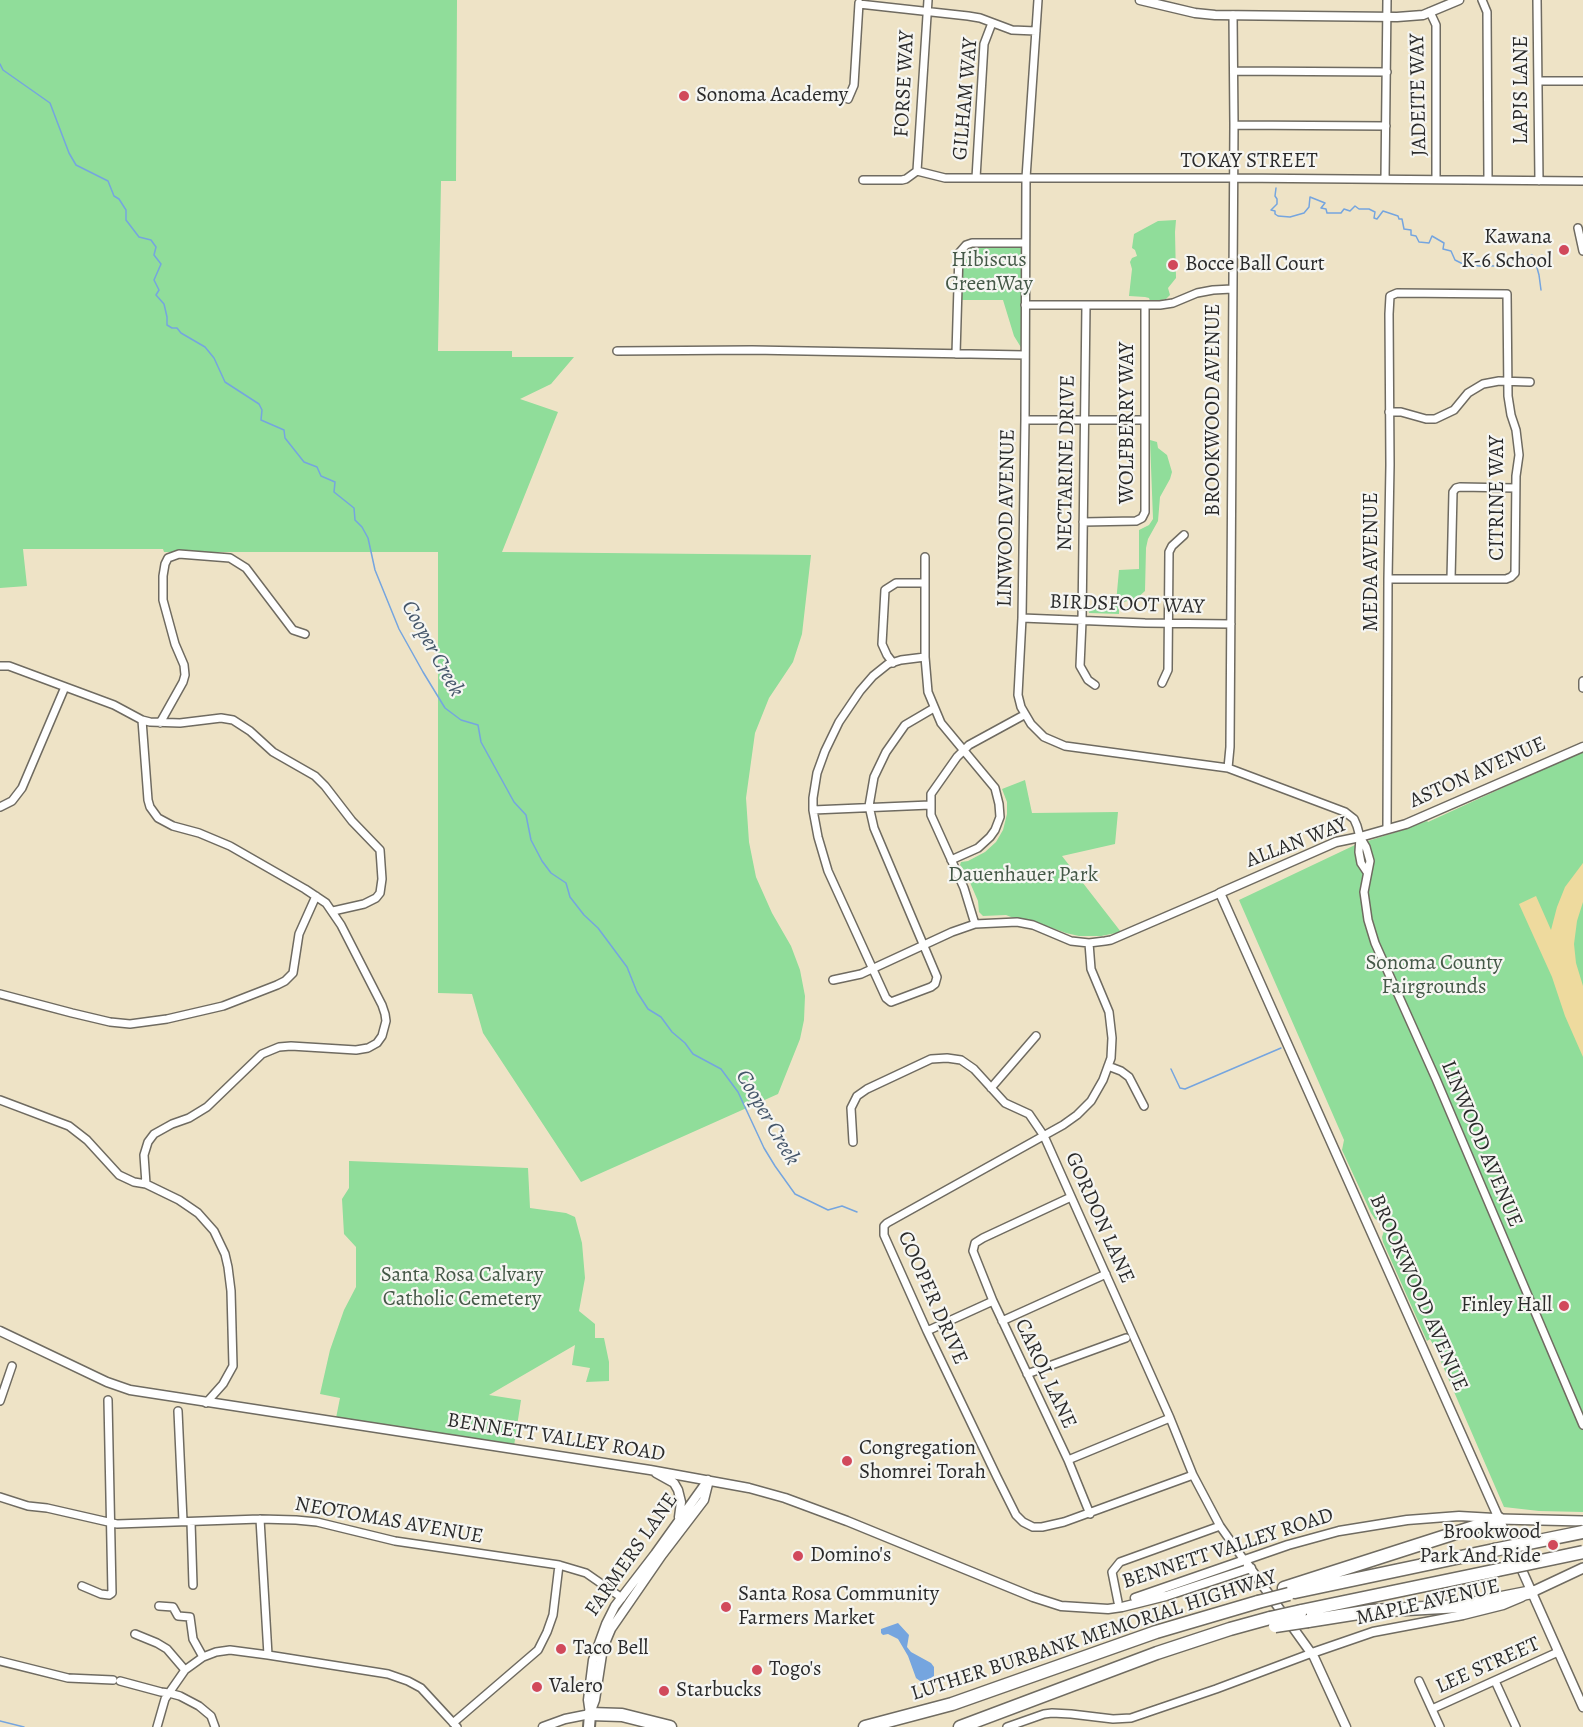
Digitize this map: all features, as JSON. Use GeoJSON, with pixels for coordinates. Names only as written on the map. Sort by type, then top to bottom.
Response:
{"type":"FeatureCollection","features":[{"type":"Feature","properties":{"kind":"highway"},"geometry":{"type":"LineString","coordinates":[[1287,1591],[1498,1519]]}},
{"type":"Feature","properties":{"kind":"highway","name":"LUTHER BURBANK MEMORIAL HIGHWAY"},"geometry":{"type":"LineString","coordinates":[[865,1727],[952,1704],[1256,1599],[1583,1532]]}},
{"type":"Feature","properties":{"kind":"highway","name":"LUTHER BURBANK MEMORIAL HIGHWAY"},"geometry":{"type":"LineString","coordinates":[[1020,1703],[1230,1629],[1304,1616],[1583,1552]]}},
{"type":"Feature","properties":{"kind":"highway"},"geometry":{"type":"LineString","coordinates":[[1304,1616],[1461,1606],[1532,1592]]}},
{"type":"Feature","properties":{"kind":"highway"},"geometry":{"type":"LineString","coordinates":[[947,1727],[1020,1703]]}},
{"type":"Feature","properties":{"kind":"highway"},"geometry":{"type":"LineString","coordinates":[[960,1727],[1020,1703]]}},
{"type":"Feature","properties":{"kind":"highway"},"geometry":{"type":"LineString","coordinates":[[590,1714],[622,1715],[670,1727]]}},
{"type":"Feature","properties":{"kind":"main road","name":"BENNETT VALLEY ROAD"},"geometry":{"type":"LineString","coordinates":[[1498,1519],[1583,1521]]}},
{"type":"Feature","properties":{"kind":"main road","name":"MAPLE AVENUE"},"geometry":{"type":"LineString","coordinates":[[1532,1592],[1583,1568]]}},
{"type":"Feature","properties":{"kind":"main road","name":"FARMERS LANE"},"geometry":{"type":"LineString","coordinates":[[589,1727],[590,1714]]}},
{"type":"Feature","properties":{"kind":"street","name":"FORSE WAY"},"geometry":{"type":"LineString","coordinates":[[916,171],[928,0]]}},
{"type":"Feature","properties":{"kind":"street","name":"LINWOOD AVENUE"},"geometry":{"type":"LineString","coordinates":[[1038,0],[1026,178],[1022,618],[1018,695],[1024,715],[1044,737],[1065,746],[1228,768],[1345,812],[1354,819],[1370,861],[1364,900],[1375,943],[1440,1089],[1583,1425]]}},
{"type":"Feature","properties":{"kind":"street"},"geometry":{"type":"LineString","coordinates":[[1140,0],[1195,13],[1387,16],[1411,16],[1431,12],[1459,0]]}},
{"type":"Feature","properties":{"kind":"street"},"geometry":{"type":"LineString","coordinates":[[1385,179],[1387,0]]}},
{"type":"Feature","properties":{"kind":"street"},"geometry":{"type":"LineString","coordinates":[[1482,0],[1487,12],[1488,179]]}},
{"type":"Feature","properties":{"kind":"street","name":"LAPIS LANE"},"geometry":{"type":"LineString","coordinates":[[1538,0],[1539,181]]}},
{"type":"Feature","properties":{"kind":"street"},"geometry":{"type":"LineString","coordinates":[[848,99],[854,85],[859,2],[968,16],[1012,30],[1036,31]]}},
{"type":"Feature","properties":{"kind":"street","name":"JADEITE WAY"},"geometry":{"type":"LineString","coordinates":[[1431,12],[1436,25],[1436,179]]}},
{"type":"Feature","properties":{"kind":"street","name":"BROOKWOOD AVENUE"},"geometry":{"type":"LineString","coordinates":[[1228,768],[1231,624],[1233,15]]}},
{"type":"Feature","properties":{"kind":"street","name":"GILHAM WAY"},"geometry":{"type":"LineString","coordinates":[[976,178],[984,44],[992,23]]}},
{"type":"Feature","properties":{"kind":"street"},"geometry":{"type":"LineString","coordinates":[[1234,71],[1387,72]]}},
{"type":"Feature","properties":{"kind":"street"},"geometry":{"type":"LineString","coordinates":[[1538,81],[1583,81]]}},
{"type":"Feature","properties":{"kind":"street"},"geometry":{"type":"LineString","coordinates":[[1234,125],[1386,126]]}},
{"type":"Feature","properties":{"kind":"street"},"geometry":{"type":"LineString","coordinates":[[863,180],[902,180],[916,171]]}},
{"type":"Feature","properties":{"kind":"street","name":"TOKAY STREET"},"geometry":{"type":"LineString","coordinates":[[916,171],[945,178],[1583,181]]}},
{"type":"Feature","properties":{"kind":"street"},"geometry":{"type":"LineString","coordinates":[[1578,228],[1583,250]]}},
{"type":"Feature","properties":{"kind":"street"},"geometry":{"type":"LineString","coordinates":[[956,354],[959,253],[966,245],[972,243],[1025,243]]}},
{"type":"Feature","properties":{"kind":"street"},"geometry":{"type":"LineString","coordinates":[[1025,305],[1160,305],[1173,303],[1197,293],[1233,289]]}},
{"type":"Feature","properties":{"kind":"street","name":"CITRINE WAY"},"geometry":{"type":"LineString","coordinates":[[1388,579],[1506,579],[1511,577],[1515,573],[1515,488],[1519,455],[1516,430],[1509,404],[1507,294],[1398,293],[1390,296]]}},
{"type":"Feature","properties":{"kind":"street","name":"MEDA AVENUE"},"geometry":{"type":"LineString","coordinates":[[1387,828],[1390,296]]}},
{"type":"Feature","properties":{"kind":"street","name":"NECTARINE DRIVE"},"geometry":{"type":"LineString","coordinates":[[1086,305],[1080,666],[1088,680],[1095,685]]}},
{"type":"Feature","properties":{"kind":"street","name":"WOLFBERRY WAY"},"geometry":{"type":"LineString","coordinates":[[1083,522],[1136,521],[1142,518],[1145,512],[1144,305]]}},
{"type":"Feature","properties":{"kind":"street"},"geometry":{"type":"LineString","coordinates":[[617,351],[752,350],[1025,355]]}},
{"type":"Feature","properties":{"kind":"street"},"geometry":{"type":"LineString","coordinates":[[1389,412],[1401,412],[1426,419],[1435,419],[1454,410],[1468,393],[1483,384],[1508,381],[1530,382]]}},
{"type":"Feature","properties":{"kind":"street"},"geometry":{"type":"LineString","coordinates":[[1025,420],[1145,420]]}},
{"type":"Feature","properties":{"kind":"street"},"geometry":{"type":"LineString","coordinates":[[1451,579],[1453,492],[1460,487],[1515,488]]}},
{"type":"Feature","properties":{"kind":"street"},"geometry":{"type":"LineString","coordinates":[[1162,683],[1168,670],[1169,552],[1184,535]]}},
{"type":"Feature","properties":{"kind":"street"},"geometry":{"type":"LineString","coordinates":[[160,723],[180,690],[185,675],[184,665],[175,644],[163,600],[163,576],[168,558],[180,554],[230,558],[246,568],[293,630],[305,634]]}},
{"type":"Feature","properties":{"kind":"street"},"geometry":{"type":"LineString","coordinates":[[925,557],[925,657],[928,692],[941,723],[995,788],[999,804],[1000,817],[990,837],[978,848],[951,860]]}},
{"type":"Feature","properties":{"kind":"street"},"geometry":{"type":"LineString","coordinates":[[893,663],[882,644],[885,590],[896,583],[925,583]]}},
{"type":"Feature","properties":{"kind":"street","name":"BIRDSFOOT WAY"},"geometry":{"type":"LineString","coordinates":[[1022,618],[1168,624],[1231,624]]}},
{"type":"Feature","properties":{"kind":"street"},"geometry":{"type":"LineString","coordinates":[[925,657],[888,664],[860,691],[839,722],[817,773],[813,810],[828,871],[886,998],[891,1002],[931,987],[935,984],[937,977],[874,828],[869,806],[874,777],[886,752],[905,725],[934,708]]}},
{"type":"Feature","properties":{"kind":"street"},"geometry":{"type":"LineString","coordinates":[[0,666],[9,666],[114,705],[142,720],[180,723],[221,718],[233,720],[250,731],[273,752],[315,776],[352,821],[380,850],[382,888],[376,898],[364,904],[333,911]]}},
{"type":"Feature","properties":{"kind":"street"},"geometry":{"type":"LineString","coordinates":[[1583,681],[1583,688]]}},
{"type":"Feature","properties":{"kind":"street"},"geometry":{"type":"LineString","coordinates":[[0,807],[12,801],[22,789],[64,687]]}},
{"type":"Feature","properties":{"kind":"street"},"geometry":{"type":"LineString","coordinates":[[975,924],[964,888],[931,815],[931,794],[957,757],[969,745],[1024,715]]}},
{"type":"Feature","properties":{"kind":"street"},"geometry":{"type":"LineString","coordinates":[[142,720],[148,800],[158,818],[173,826],[199,833],[230,846],[326,903],[333,911],[382,1005],[386,1021],[377,1043],[368,1048],[356,1050],[291,1046],[271,1049],[262,1054],[207,1107],[154,1134],[147,1142],[144,1155],[146,1184]]}},
{"type":"Feature","properties":{"kind":"street","name":"ASTON AVENUE"},"geometry":{"type":"LineString","coordinates":[[1387,828],[1406,824],[1583,747]]}},
{"type":"Feature","properties":{"kind":"street"},"geometry":{"type":"LineString","coordinates":[[813,810],[930,805]]}},
{"type":"Feature","properties":{"kind":"street","name":"ALLAN WAY"},"geometry":{"type":"LineString","coordinates":[[1220,893],[1336,842],[1387,828]]}},
{"type":"Feature","properties":{"kind":"street"},"geometry":{"type":"LineString","coordinates":[[833,980],[851,977],[873,969],[952,932],[975,924],[1017,922],[1033,925],[1071,941],[1089,943],[1111,940],[1220,893]]}},
{"type":"Feature","properties":{"kind":"street","name":"BROOKWOOD AVENUE"},"geometry":{"type":"LineString","coordinates":[[1220,893],[1583,1707]]}},
{"type":"Feature","properties":{"kind":"street"},"geometry":{"type":"LineString","coordinates":[[0,994],[110,1022],[130,1024],[167,1019],[224,1006],[277,985],[293,973],[299,933],[316,896]]}},
{"type":"Feature","properties":{"kind":"street","name":"COOPER DRIVE"},"geometry":{"type":"LineString","coordinates":[[1089,943],[1091,969],[1111,1021],[1111,1058],[1103,1080],[1091,1101],[1077,1115],[1044,1136],[884,1226],[884,1235],[927,1331],[1016,1515],[1030,1526],[1042,1527],[1090,1514],[1193,1475]]}},
{"type":"Feature","properties":{"kind":"street"},"geometry":{"type":"LineString","coordinates":[[992,1088],[1036,1036]]}},
{"type":"Feature","properties":{"kind":"street","name":"GORDON LANE"},"geometry":{"type":"LineString","coordinates":[[854,1142],[850,1107],[856,1096],[931,1059],[961,1060],[974,1069],[1005,1103],[1029,1114],[1044,1136],[1170,1418],[1193,1475],[1220,1526],[1244,1560]]}},
{"type":"Feature","properties":{"kind":"street"},"geometry":{"type":"LineString","coordinates":[[1108,1066],[1129,1077],[1144,1106]]}},
{"type":"Feature","properties":{"kind":"street"},"geometry":{"type":"LineString","coordinates":[[0,1100],[69,1126],[87,1140],[119,1175],[127,1180],[146,1184],[179,1200],[198,1213],[214,1231],[225,1254],[228,1267],[233,1366],[223,1384],[206,1403]]}},
{"type":"Feature","properties":{"kind":"street","name":"CAROL LANE"},"geometry":{"type":"LineString","coordinates":[[1071,1197],[983,1238],[973,1247],[974,1256],[993,1301],[1068,1460],[1090,1514]]}},
{"type":"Feature","properties":{"kind":"street"},"geometry":{"type":"LineString","coordinates":[[1002,1321],[1106,1274]]}},
{"type":"Feature","properties":{"kind":"street"},"geometry":{"type":"LineString","coordinates":[[927,1331],[993,1301]]}},
{"type":"Feature","properties":{"kind":"street","name":"BENNETT VALLEY ROAD"},"geometry":{"type":"LineString","coordinates":[[0,1331],[107,1382],[130,1390],[650,1470],[749,1488],[785,1498],[860,1526],[1040,1600],[1068,1607],[1114,1608],[1156,1599],[1251,1568]]}},
{"type":"Feature","properties":{"kind":"street"},"geometry":{"type":"LineString","coordinates":[[1027,1374],[1126,1338]]}},
{"type":"Feature","properties":{"kind":"street"},"geometry":{"type":"LineString","coordinates":[[0,1401],[12,1366]]}},
{"type":"Feature","properties":{"kind":"street"},"geometry":{"type":"LineString","coordinates":[[82,1586],[101,1594],[112,1593],[108,1400]]}},
{"type":"Feature","properties":{"kind":"street"},"geometry":{"type":"LineString","coordinates":[[178,1411],[193,1585]]}},
{"type":"Feature","properties":{"kind":"street"},"geometry":{"type":"LineString","coordinates":[[1068,1460],[1170,1418]]}},
{"type":"Feature","properties":{"kind":"street"},"geometry":{"type":"LineString","coordinates":[[650,1470],[674,1483],[680,1493],[681,1507],[677,1524]]}},
{"type":"Feature","properties":{"kind":"street"},"geometry":{"type":"LineString","coordinates":[[543,1727],[590,1714],[595,1700],[603,1648],[611,1629],[662,1555],[704,1500],[708,1480]]}},
{"type":"Feature","properties":{"kind":"street","name":"FARMERS LANE"},"geometry":{"type":"LineString","coordinates":[[590,1714],[588,1700],[590,1681],[597,1646],[606,1624],[622,1598],[708,1480]]}},
{"type":"Feature","properties":{"kind":"street","name":"NEOTOMAS AVENUE"},"geometry":{"type":"LineString","coordinates":[[0,1497],[19,1504],[111,1523],[260,1519],[317,1522],[395,1541],[559,1566],[586,1573],[622,1598]]}},
{"type":"Feature","properties":{"kind":"street","name":"BENNETT VALLEY ROAD"},"geometry":{"type":"LineString","coordinates":[[1100,1608],[1325,1535],[1376,1524],[1459,1516],[1498,1519]]}},
{"type":"Feature","properties":{"kind":"street"},"geometry":{"type":"LineString","coordinates":[[260,1519],[268,1655]]}},
{"type":"Feature","properties":{"kind":"street"},"geometry":{"type":"LineString","coordinates":[[1118,1602],[1112,1572],[1119,1562],[1220,1526]]}},
{"type":"Feature","properties":{"kind":"street"},"geometry":{"type":"LineString","coordinates":[[1244,1560],[1312,1653],[1346,1727]]}},
{"type":"Feature","properties":{"kind":"street"},"geometry":{"type":"LineString","coordinates":[[157,1727],[165,1699],[185,1670],[203,1657],[230,1650],[388,1674],[421,1688],[455,1725],[538,1650],[553,1615],[559,1566]]}},
{"type":"Feature","properties":{"kind":"street","name":"MAPLE AVENUE"},"geometry":{"type":"LineString","coordinates":[[1312,1653],[1373,1632],[1495,1608],[1532,1592]]}},
{"type":"Feature","properties":{"kind":"street"},"geometry":{"type":"LineString","coordinates":[[159,1606],[173,1607],[178,1617],[190,1617],[193,1639],[203,1657]]}},
{"type":"Feature","properties":{"kind":"street"},"geometry":{"type":"LineString","coordinates":[[135,1634],[167,1650],[185,1670]]}},
{"type":"Feature","properties":{"kind":"street","name":"LEE STREET"},"geometry":{"type":"LineString","coordinates":[[1432,1709],[1558,1652]]}},
{"type":"Feature","properties":{"kind":"street"},"geometry":{"type":"LineString","coordinates":[[1006,1727],[1052,1713],[1113,1719],[1131,1718],[1312,1653]]}},
{"type":"Feature","properties":{"kind":"street"},"geometry":{"type":"LineString","coordinates":[[0,1661],[68,1678],[116,1681],[180,1696],[200,1706],[211,1716],[215,1727]]}},
{"type":"Feature","properties":{"kind":"street"},"geometry":{"type":"LineString","coordinates":[[1419,1681],[1440,1727]]}},
{"type":"Feature","properties":{"kind":"street"},"geometry":{"type":"LineString","coordinates":[[1495,1681],[1516,1727]]}},
{"type":"Feature","properties":{"kind":"green space"},"geometry":{"type":"Polygon","coordinates":[[[0,0],[457,0],[456,181],[441,181],[438,351],[512,351],[512,357],[574,357],[551,384],[520,399],[558,412],[502,552],[811,555],[802,634],[793,662],[769,698],[755,733],[746,798],[749,842],[756,877],[772,913],[791,946],[800,970],[805,996],[800,1039],[778,1094],[581,1182],[483,1033],[472,994],[438,993],[438,552],[164,552],[163,549],[23,549],[27,586],[0,588],[0,0]]]}},
{"type":"Feature","properties":{"kind":"green space"},"geometry":{"type":"Polygon","coordinates":[[[1176,220],[1176,278],[1168,288],[1170,295],[1158,301],[1129,296],[1132,269],[1130,262],[1137,256],[1132,248],[1134,234],[1158,221],[1176,220]]]}},
{"type":"Feature","properties":{"kind":"green space","name":"Hibiscus GreenWay"},"geometry":{"type":"Polygon","coordinates":[[[974,246],[1023,247],[1022,349],[1014,336],[1003,300],[961,300],[962,254],[966,249],[974,246]]]}},
{"type":"Feature","properties":{"kind":"green space"},"geometry":{"type":"Polygon","coordinates":[[[1150,440],[1157,442],[1158,448],[1167,455],[1172,472],[1160,497],[1158,521],[1148,539],[1145,591],[1136,599],[1119,603],[1119,614],[1089,613],[1089,606],[1112,607],[1116,603],[1119,570],[1139,569],[1139,530],[1149,525],[1153,519],[1150,440]]]}},
{"type":"Feature","properties":{"kind":"green space","name":"Sonoma County Fairgrounds"},"geometry":{"type":"Polygon","coordinates":[[[1583,751],[1583,1512],[1539,1511],[1504,1507],[1435,1348],[1430,1339],[1427,1341],[1383,1242],[1384,1231],[1379,1221],[1371,1213],[1342,1150],[1344,1140],[1239,900],[1355,845],[1428,822],[1583,751]]]}},
{"type":"Feature","properties":{"kind":"green space","name":"Dauenhauer Park"},"geometry":{"type":"Polygon","coordinates":[[[1025,780],[1032,813],[1118,812],[1115,844],[1062,856],[1121,932],[1101,936],[1079,936],[1030,920],[1006,915],[983,916],[979,912],[978,901],[960,865],[961,862],[985,852],[996,842],[1003,830],[1007,814],[1007,802],[1002,789],[1025,780]]]}},
{"type":"Feature","properties":{"kind":"green space","name":"Santa Rosa Calvary Catholic Cemetery"},"geometry":{"type":"Polygon","coordinates":[[[349,1161],[528,1168],[530,1208],[566,1213],[575,1217],[582,1243],[585,1278],[579,1311],[595,1324],[595,1338],[604,1338],[609,1362],[609,1381],[586,1382],[590,1368],[572,1365],[575,1345],[489,1395],[521,1400],[514,1446],[336,1418],[340,1398],[320,1394],[330,1350],[344,1310],[356,1287],[356,1247],[344,1234],[342,1199],[349,1188],[349,1161]]]}},
{"type":"Feature","properties":{"kind":"sand"},"geometry":{"type":"Polygon","coordinates":[[[1583,863],[1583,902],[1577,921],[1574,944],[1576,963],[1583,986],[1583,1057],[1565,1016],[1552,977],[1519,904],[1536,896],[1551,930],[1565,887],[1583,863]]]}},
{"type":"Feature","properties":{"kind":"water"},"geometry":{"type":"Polygon","coordinates":[[[898,1623],[909,1635],[907,1647],[911,1652],[934,1667],[934,1676],[927,1681],[920,1681],[916,1678],[908,1656],[898,1639],[881,1633],[881,1629],[898,1623]]]}},
{"type":"Feature","properties":{"kind":"waterway","name":"Cooper Creek"},"geometry":{"type":"LineString","coordinates":[[0,64],[3,70],[50,103],[69,153],[76,165],[108,181],[114,196],[119,199],[126,210],[126,220],[139,237],[151,240],[156,247],[154,255],[161,264],[154,280],[159,290],[156,295],[164,304],[167,325],[177,328],[181,333],[205,347],[214,358],[225,382],[259,404],[262,410],[261,420],[284,430],[285,438],[304,462],[317,467],[321,476],[335,482],[334,492],[354,508],[355,520],[368,538],[375,570],[399,629],[423,672],[445,708],[461,720],[478,725],[481,742],[514,802],[526,815],[531,840],[542,861],[551,873],[566,883],[570,897],[598,928],[627,967],[637,992],[648,1009],[661,1017],[693,1054],[721,1069],[738,1092],[764,1148],[795,1194],[828,1210],[842,1206],[857,1212]]}},
{"type":"Feature","properties":{"kind":"waterway"},"geometry":{"type":"LineString","coordinates":[[1276,188],[1277,204],[1271,210],[1275,211],[1278,216],[1290,217],[1304,213],[1309,207],[1310,197],[1325,203],[1321,208],[1326,209],[1327,213],[1341,213],[1344,209],[1350,211],[1355,206],[1375,212],[1374,218],[1377,219],[1383,211],[1398,216],[1402,219],[1404,229],[1411,230],[1411,235],[1416,236],[1419,242],[1429,243],[1432,236],[1444,243],[1443,249],[1451,251],[1455,260],[1461,263],[1500,266],[1505,261],[1517,262],[1532,255],[1541,290]]}},
{"type":"Feature","properties":{"kind":"waterway"},"geometry":{"type":"LineString","coordinates":[[1171,1069],[1180,1088],[1185,1089],[1281,1048]]}},
{"type":"Feature","properties":{"kind":"waterway"},"geometry":{"type":"LineString","coordinates":[[0,1721],[24,1727]]}},
{"type":"Feature","properties":{"kind":"place","name":"Sonoma Academy"},"geometry":{"type":"Point","coordinates":[684,96]}},
{"type":"Feature","properties":{"kind":"place","name":"Kawana K-6 School"},"geometry":{"type":"Point","coordinates":[1564,250]}},
{"type":"Feature","properties":{"kind":"place","name":"Bocce Ball Court"},"geometry":{"type":"Point","coordinates":[1173,265]}},
{"type":"Feature","properties":{"kind":"place","name":"Finley Hall"},"geometry":{"type":"Point","coordinates":[1564,1306]}},
{"type":"Feature","properties":{"kind":"place","name":"Congregation Shomrei Torah"},"geometry":{"type":"Point","coordinates":[847,1461]}},
{"type":"Feature","properties":{"kind":"place","name":"Brookwood Park And Ride"},"geometry":{"type":"Point","coordinates":[1553,1545]}},
{"type":"Feature","properties":{"kind":"place","name":"Domino's"},"geometry":{"type":"Point","coordinates":[798,1556]}},
{"type":"Feature","properties":{"kind":"place","name":"Santa Rosa Community Farmers Market"},"geometry":{"type":"Point","coordinates":[726,1607]}},
{"type":"Feature","properties":{"kind":"place","name":"Taco Bell"},"geometry":{"type":"Point","coordinates":[561,1649]}},
{"type":"Feature","properties":{"kind":"place","name":"Togo's"},"geometry":{"type":"Point","coordinates":[757,1670]}},
{"type":"Feature","properties":{"kind":"place","name":"Valero"},"geometry":{"type":"Point","coordinates":[537,1687]}},
{"type":"Feature","properties":{"kind":"place","name":"Starbucks"},"geometry":{"type":"Point","coordinates":[664,1691]}}]}
